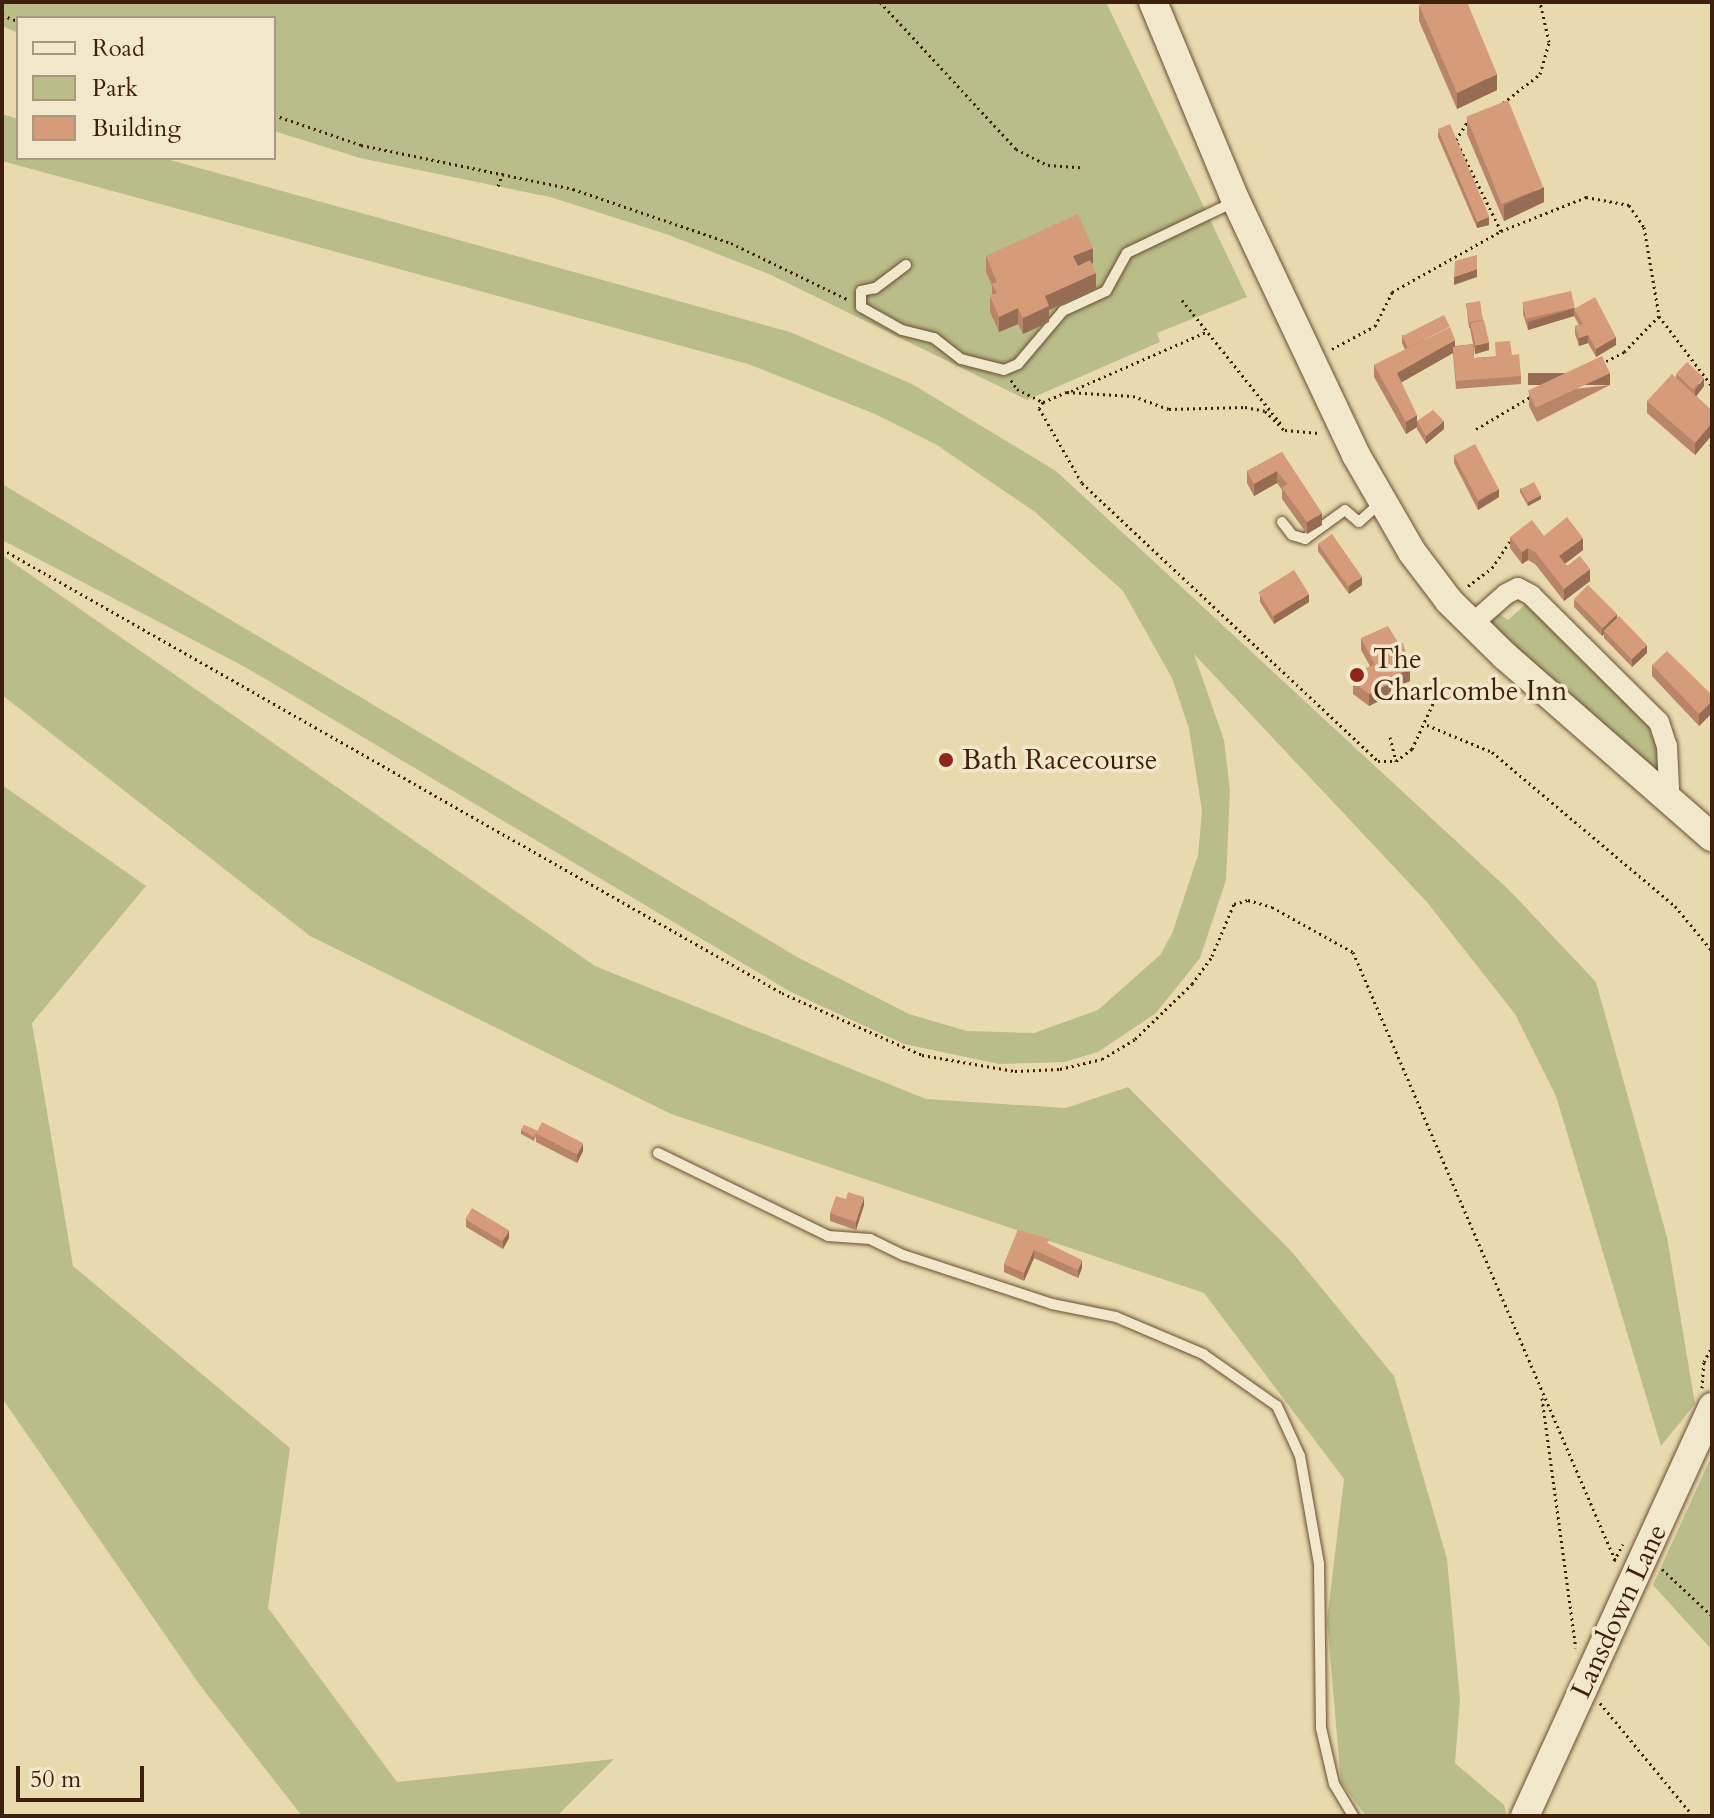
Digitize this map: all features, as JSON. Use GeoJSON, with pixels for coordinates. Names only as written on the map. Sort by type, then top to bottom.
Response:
{"type":"FeatureCollection","features":[{"type":"Feature","properties":{"kind":"street"},"geometry":{"type":"LineString","coordinates":[[1153,2],[1236,201],[1381,502],[1449,601],[1712,837]]}},
{"type":"Feature","properties":{"kind":"street"},"geometry":{"type":"LineString","coordinates":[[1472,624],[1506,594],[1518,588],[1531,595],[1659,722],[1667,746],[1669,788],[1664,796]]}},
{"type":"Feature","properties":{"kind":"street","name":"Lansdown Lane"},"geometry":{"type":"LineString","coordinates":[[1525,1816],[1712,1407]]}},
{"type":"Feature","properties":{"kind":"lane"},"geometry":{"type":"LineString","coordinates":[[906,265],[875,288],[861,291],[861,307],[902,330],[934,338],[961,359],[1004,370],[1018,364],[1063,311],[1106,291],[1127,253],[1236,201]]}},
{"type":"Feature","properties":{"kind":"lane"},"geometry":{"type":"LineString","coordinates":[[1282,522],[1292,535],[1305,539],[1345,510],[1359,522],[1381,502]]}},
{"type":"Feature","properties":{"kind":"lane"},"geometry":{"type":"LineString","coordinates":[[658,1153],[828,1236],[870,1239],[903,1255],[1052,1304],[1116,1317],[1203,1354],[1277,1406],[1300,1456],[1319,1564],[1321,1728],[1334,1784],[1353,1816]]}},
{"type":"Feature","properties":{"kind":"path"},"geometry":{"type":"LineString","coordinates":[[880,2],[1016,149],[1048,165],[1080,167]]}},
{"type":"Feature","properties":{"kind":"path"},"geometry":{"type":"LineString","coordinates":[[1490,109],[1540,74],[1549,42],[1540,2]]}},
{"type":"Feature","properties":{"kind":"path"},"geometry":{"type":"LineString","coordinates":[[276,116],[361,145],[573,189],[731,243],[861,307]]}},
{"type":"Feature","properties":{"kind":"path"},"geometry":{"type":"LineString","coordinates":[[1478,116],[1465,122],[1456,140],[1501,231]]}},
{"type":"Feature","properties":{"kind":"path"},"geometry":{"type":"LineString","coordinates":[[498,186],[503,173]]}},
{"type":"Feature","properties":{"kind":"path"},"geometry":{"type":"LineString","coordinates":[[1310,359],[1375,326],[1392,292],[1501,231],[1586,197],[1629,205],[1644,227],[1659,316],[1712,386]]}},
{"type":"Feature","properties":{"kind":"path"},"geometry":{"type":"LineString","coordinates":[[1182,300],[1285,431]]}},
{"type":"Feature","properties":{"kind":"path"},"geometry":{"type":"LineString","coordinates":[[1600,364],[1624,352],[1659,316]]}},
{"type":"Feature","properties":{"kind":"path"},"geometry":{"type":"LineString","coordinates":[[1206,332],[1043,402],[1039,408],[1082,483],[1378,761],[1396,761],[1412,749],[1427,725],[1442,684]]}},
{"type":"Feature","properties":{"kind":"path"},"geometry":{"type":"LineString","coordinates":[[1004,370],[1017,389],[1043,402]]}},
{"type":"Feature","properties":{"kind":"path"},"geometry":{"type":"LineString","coordinates":[[1067,392],[1133,396],[1169,409],[1245,407],[1265,411],[1285,431],[1308,429],[1326,435]]}},
{"type":"Feature","properties":{"kind":"path"},"geometry":{"type":"LineString","coordinates":[[1476,429],[1539,392]]}},
{"type":"Feature","properties":{"kind":"path"},"geometry":{"type":"LineString","coordinates":[[1449,601],[1492,568],[1517,536]]}},
{"type":"Feature","properties":{"kind":"path"},"geometry":{"type":"LineString","coordinates":[[2,549],[782,993],[922,1055],[1015,1071],[1060,1069],[1102,1059],[1135,1039],[1192,984],[1212,956],[1234,904],[1248,900],[1272,907],[1353,952],[1614,1561],[1638,1572],[1660,1567],[1712,1616]]}},
{"type":"Feature","properties":{"kind":"path"},"geometry":{"type":"LineString","coordinates":[[1427,725],[1492,752],[1675,906],[1712,951]]}},
{"type":"Feature","properties":{"kind":"path"},"geometry":{"type":"LineString","coordinates":[[1390,737],[1396,761]]}},
{"type":"Feature","properties":{"kind":"path"},"geometry":{"type":"LineString","coordinates":[[1541,1391],[1576,1659]]}},
{"type":"Feature","properties":{"kind":"path"},"geometry":{"type":"LineString","coordinates":[[1582,1690],[1633,1738],[1693,1816]]}},
{"type":"Feature","properties":{"kind":"green space"},"geometry":{"type":"Polygon","coordinates":[[[2,2],[1106,2],[1247,297],[1157,333],[1160,342],[1027,400],[769,274],[666,234],[550,197],[360,158],[276,132],[276,16],[16,16],[16,32],[2,26],[2,2]]]}},
{"type":"Feature","properties":{"kind":"green space","name":"Bath Racecourse"},"geometry":{"type":"Polygon","coordinates":[[[2,114],[16,118],[16,160],[170,160],[790,332],[912,384],[1056,471],[1509,890],[1596,982],[1667,1237],[1695,1404],[1661,1446],[1556,1096],[1515,1014],[1426,901],[1194,654],[1224,740],[1230,790],[1226,880],[1200,958],[1156,1013],[1098,1052],[1064,1062],[999,1064],[904,1044],[791,992],[245,667],[2,540],[2,484],[799,958],[909,1014],[967,1031],[1034,1033],[1098,1010],[1160,955],[1172,934],[1198,855],[1202,811],[1189,729],[1172,678],[1123,591],[1035,512],[937,445],[875,414],[748,364],[2,161],[2,114]]]}},
{"type":"Feature","properties":{"kind":"green space"},"geometry":{"type":"Polygon","coordinates":[[[2,555],[595,966],[926,1099],[1066,1108],[1128,1087],[1291,1251],[1394,1376],[1447,1559],[1460,1699],[1455,1763],[1504,1805],[1507,1816],[1366,1816],[1341,1782],[1327,1620],[1344,1479],[1204,1293],[671,1114],[310,936],[2,695],[2,555]]]}},
{"type":"Feature","properties":{"kind":"green space"},"geometry":{"type":"Polygon","coordinates":[[[1526,604],[1650,721],[1659,735],[1661,781],[1484,621],[1495,611],[1508,620],[1526,604]]]}},
{"type":"Feature","properties":{"kind":"green space"},"geometry":{"type":"Polygon","coordinates":[[[2,785],[146,886],[32,1023],[73,1266],[290,1448],[268,1608],[397,1782],[614,1759],[557,1816],[302,1816],[199,1684],[2,1398],[2,785]]]}},
{"type":"Feature","properties":{"kind":"green space"},"geometry":{"type":"Polygon","coordinates":[[[1712,1455],[1712,1650],[1653,1585],[1712,1455]]]}},
{"type":"Feature","properties":{"kind":"building"},"geometry":{"type":"Polygon","coordinates":[[[1427,2],[1467,2],[1497,74],[1457,93],[1419,5],[1427,2]]]}},
{"type":"Feature","properties":{"kind":"building"},"geometry":{"type":"Polygon","coordinates":[[[1508,100],[1543,187],[1501,204],[1466,117],[1508,100]]]}},
{"type":"Feature","properties":{"kind":"building"},"geometry":{"type":"Polygon","coordinates":[[[1450,124],[1489,217],[1477,222],[1438,129],[1450,124]]]}},
{"type":"Feature","properties":{"kind":"building"},"geometry":{"type":"Polygon","coordinates":[[[1078,214],[1093,248],[1073,256],[1078,266],[1090,260],[1096,273],[1045,296],[1049,306],[1023,318],[1018,308],[999,317],[990,296],[997,293],[992,284],[997,282],[986,256],[1078,214]]]}},
{"type":"Feature","properties":{"kind":"building"},"geometry":{"type":"Polygon","coordinates":[[[1477,255],[1477,269],[1454,277],[1455,261],[1477,255]]]}},
{"type":"Feature","properties":{"kind":"building"},"geometry":{"type":"Polygon","coordinates":[[[1571,291],[1575,308],[1526,319],[1522,302],[1571,291]]]}},
{"type":"Feature","properties":{"kind":"building"},"geometry":{"type":"Polygon","coordinates":[[[1595,297],[1616,337],[1596,349],[1588,335],[1579,338],[1575,326],[1583,324],[1574,309],[1595,297]]]}},
{"type":"Feature","properties":{"kind":"building"},"geometry":{"type":"Polygon","coordinates":[[[1480,301],[1483,320],[1469,322],[1466,303],[1480,301]]]}},
{"type":"Feature","properties":{"kind":"building"},"geometry":{"type":"Polygon","coordinates":[[[1444,315],[1450,327],[1408,348],[1402,336],[1444,315]]]}},
{"type":"Feature","properties":{"kind":"building"},"geometry":{"type":"Polygon","coordinates":[[[1484,320],[1489,342],[1476,346],[1470,323],[1484,320]]]}},
{"type":"Feature","properties":{"kind":"building"},"geometry":{"type":"Polygon","coordinates":[[[1450,327],[1455,340],[1397,373],[1417,415],[1406,422],[1374,365],[1450,327]]]}},
{"type":"Feature","properties":{"kind":"building"},"geometry":{"type":"Polygon","coordinates":[[[1510,341],[1512,355],[1519,354],[1521,376],[1456,381],[1453,347],[1473,344],[1474,358],[1496,357],[1495,342],[1510,341]]]}},
{"type":"Feature","properties":{"kind":"building"},"geometry":{"type":"Polygon","coordinates":[[[1602,356],[1610,373],[1536,408],[1528,391],[1602,356]]]}},
{"type":"Feature","properties":{"kind":"building"},"geometry":{"type":"Polygon","coordinates":[[[1687,362],[1704,378],[1693,389],[1676,374],[1687,362]]]}},
{"type":"Feature","properties":{"kind":"building"},"geometry":{"type":"Polygon","coordinates":[[[1672,374],[1712,411],[1712,423],[1695,443],[1647,401],[1672,374]]]}},
{"type":"Feature","properties":{"kind":"building"},"geometry":{"type":"Polygon","coordinates":[[[1433,410],[1444,421],[1426,436],[1417,421],[1433,410]]]}},
{"type":"Feature","properties":{"kind":"building"},"geometry":{"type":"Polygon","coordinates":[[[1475,444],[1499,489],[1478,500],[1454,455],[1475,444]]]}},
{"type":"Feature","properties":{"kind":"building"},"geometry":{"type":"Polygon","coordinates":[[[1282,452],[1322,513],[1307,522],[1282,488],[1287,484],[1277,471],[1254,484],[1247,471],[1282,452]]]}},
{"type":"Feature","properties":{"kind":"building"},"geometry":{"type":"Polygon","coordinates":[[[1534,482],[1541,495],[1528,502],[1521,489],[1534,482]]]}},
{"type":"Feature","properties":{"kind":"building"},"geometry":{"type":"Polygon","coordinates":[[[1567,517],[1583,538],[1559,556],[1567,566],[1580,556],[1590,569],[1564,589],[1535,552],[1528,548],[1522,552],[1510,537],[1532,520],[1544,536],[1567,517]]]}},
{"type":"Feature","properties":{"kind":"building"},"geometry":{"type":"Polygon","coordinates":[[[1332,534],[1362,577],[1348,586],[1318,544],[1332,534]]]}},
{"type":"Feature","properties":{"kind":"building"},"geometry":{"type":"Polygon","coordinates":[[[1294,570],[1309,594],[1273,616],[1258,592],[1294,570]]]}},
{"type":"Feature","properties":{"kind":"building"},"geometry":{"type":"Polygon","coordinates":[[[1588,585],[1617,614],[1603,628],[1574,599],[1588,585]]]}},
{"type":"Feature","properties":{"kind":"building"},"geometry":{"type":"Polygon","coordinates":[[[1619,616],[1647,645],[1632,659],[1604,631],[1619,616]]]}},
{"type":"Feature","properties":{"kind":"building"},"geometry":{"type":"Polygon","coordinates":[[[1388,626],[1399,644],[1403,643],[1410,669],[1388,678],[1391,683],[1369,694],[1353,682],[1356,671],[1375,665],[1361,638],[1388,626]]]}},
{"type":"Feature","properties":{"kind":"building"},"geometry":{"type":"Polygon","coordinates":[[[1667,651],[1712,695],[1712,701],[1699,714],[1652,665],[1667,651]]]}},
{"type":"Feature","properties":{"kind":"building"},"geometry":{"type":"Polygon","coordinates":[[[542,1122],[583,1143],[577,1154],[536,1134],[542,1122]]]}},
{"type":"Feature","properties":{"kind":"building"},"geometry":{"type":"Polygon","coordinates":[[[524,1125],[537,1131],[534,1137],[521,1130],[524,1125]]]}},
{"type":"Feature","properties":{"kind":"building"},"geometry":{"type":"Polygon","coordinates":[[[848,1192],[864,1197],[856,1222],[830,1213],[836,1196],[846,1199],[848,1192]]]}},
{"type":"Feature","properties":{"kind":"building"},"geometry":{"type":"Polygon","coordinates":[[[472,1208],[509,1230],[502,1241],[465,1219],[472,1208]]]}},
{"type":"Feature","properties":{"kind":"building"},"geometry":{"type":"Polygon","coordinates":[[[1018,1230],[1050,1239],[1047,1243],[1082,1260],[1078,1270],[1034,1250],[1024,1273],[1004,1264],[1018,1230]]]}},
{"type":"Feature","properties":{"kind":"place","name":"The Charlcombe Inn"},"geometry":{"type":"Point","coordinates":[1357,675]}},
{"type":"Feature","properties":{"kind":"place","name":"Bath Racecourse"},"geometry":{"type":"Point","coordinates":[946,760]}}]}
